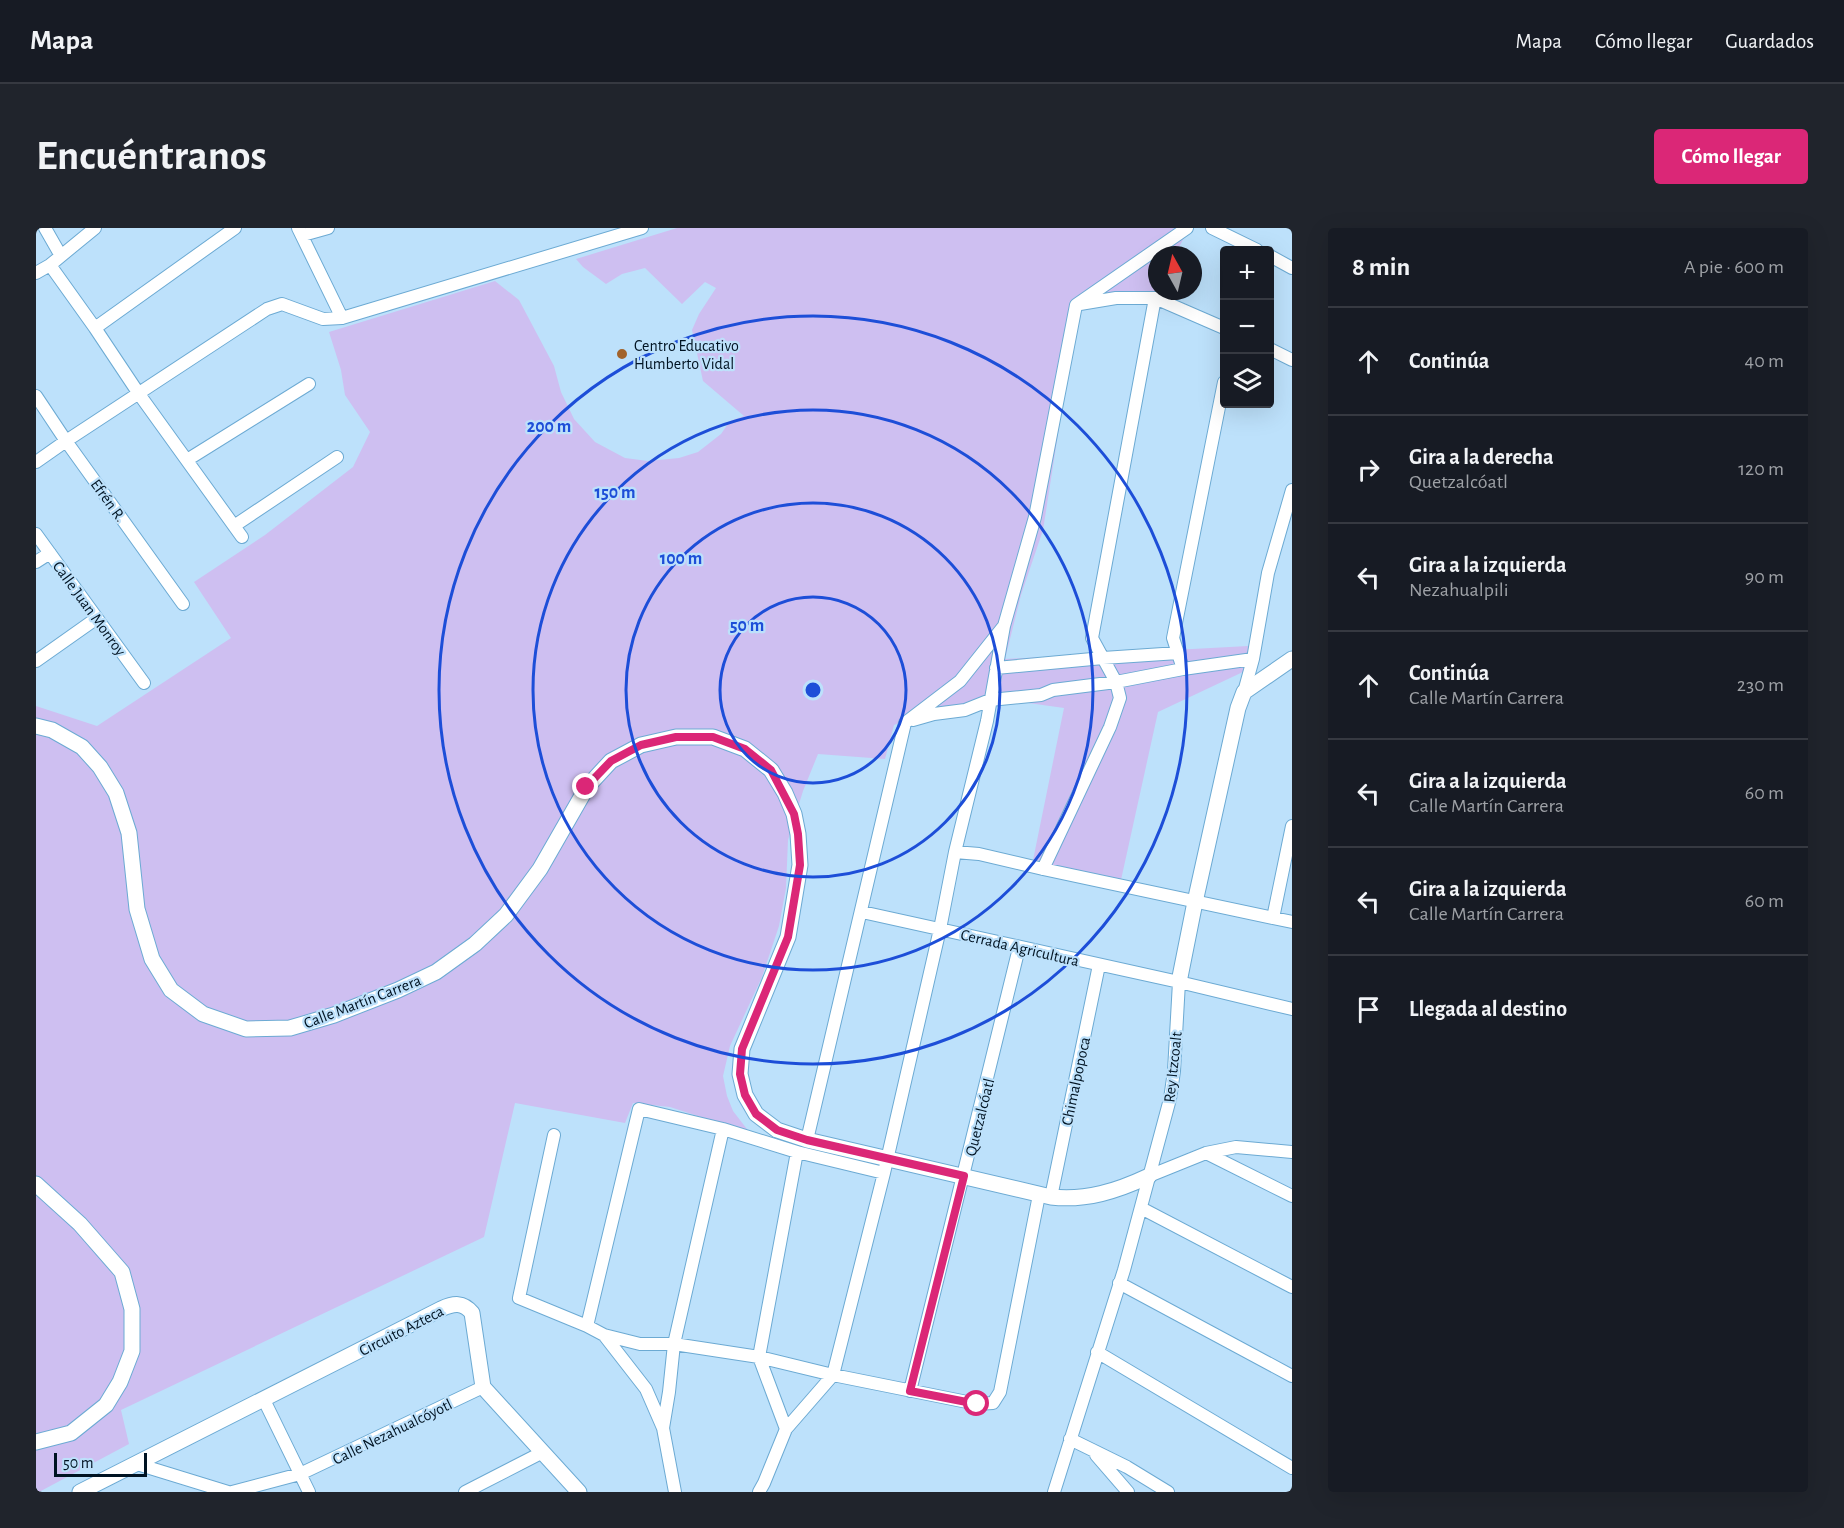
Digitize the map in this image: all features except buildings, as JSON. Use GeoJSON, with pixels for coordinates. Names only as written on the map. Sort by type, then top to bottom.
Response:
{"type":"FeatureCollection","features":[{"type":"Feature","properties":{"kind":"street"},"geometry":{"type":"LineString","coordinates":[[45,228],[62,256]]}},
{"type":"Feature","properties":{"kind":"street"},"geometry":{"type":"LineString","coordinates":[[36,273],[62,256],[95,228]]}},
{"type":"Feature","properties":{"kind":"street"},"geometry":{"type":"LineString","coordinates":[[95,328],[235,228]]}},
{"type":"Feature","properties":{"kind":"street"},"geometry":{"type":"LineString","coordinates":[[328,228],[301,232],[342,318]]}},
{"type":"Feature","properties":{"kind":"street"},"geometry":{"type":"LineString","coordinates":[[36,462],[267,309],[282,304],[323,319],[342,318],[642,228]]}},
{"type":"Feature","properties":{"kind":"street"},"geometry":{"type":"LineString","coordinates":[[759,1492],[786,1429],[833,1375],[885,1166],[940,929],[955,852],[987,721],[1004,626],[1035,517],[1076,305],[1187,228]]}},
{"type":"Feature","properties":{"kind":"street"},"geometry":{"type":"LineString","coordinates":[[1212,228],[1249,246]]}},
{"type":"Feature","properties":{"kind":"street"},"geometry":{"type":"LineString","coordinates":[[1274,259],[1292,268]]}},
{"type":"Feature","properties":{"kind":"street"},"geometry":{"type":"LineString","coordinates":[[50,265],[242,537]]}},
{"type":"Feature","properties":{"kind":"street"},"geometry":{"type":"LineString","coordinates":[[1076,305],[1116,298],[1148,298]]}},
{"type":"Feature","properties":{"kind":"street"},"geometry":{"type":"LineString","coordinates":[[1043,870],[1110,727],[1120,698],[1116,682],[1092,638],[1155,300]]}},
{"type":"Feature","properties":{"kind":"street"},"geometry":{"type":"LineString","coordinates":[[1160,300],[1220,326]]}},
{"type":"Feature","properties":{"kind":"street"},"geometry":{"type":"LineString","coordinates":[[1274,352],[1292,360]]}},
{"type":"Feature","properties":{"kind":"street"},"geometry":{"type":"LineString","coordinates":[[187,460],[309,384]]}},
{"type":"Feature","properties":{"kind":"street","name":"Efrén R."},"geometry":{"type":"LineString","coordinates":[[36,396],[183,604]]}},
{"type":"Feature","properties":{"kind":"street"},"geometry":{"type":"LineString","coordinates":[[1183,669],[1173,638],[1220,402]]}},
{"type":"Feature","properties":{"kind":"street"},"geometry":{"type":"LineString","coordinates":[[234,526],[337,457]]}},
{"type":"Feature","properties":{"kind":"street"},"geometry":{"type":"LineString","coordinates":[[1244,692],[1253,659],[1268,573],[1292,490]]}},
{"type":"Feature","properties":{"kind":"street","name":"Calle Juan Monroy"},"geometry":{"type":"LineString","coordinates":[[36,534],[144,683]]}},
{"type":"Feature","properties":{"kind":"street"},"geometry":{"type":"LineString","coordinates":[[36,562],[50,553]]}},
{"type":"Feature","properties":{"kind":"street"},"geometry":{"type":"LineString","coordinates":[[36,661],[97,618]]}},
{"type":"Feature","properties":{"kind":"street"},"geometry":{"type":"LineString","coordinates":[[807,1140],[905,723],[960,681],[1004,626]]}},
{"type":"Feature","properties":{"kind":"street"},"geometry":{"type":"LineString","coordinates":[[996,668],[1178,653]]}},
{"type":"Feature","properties":{"kind":"street"},"geometry":{"type":"LineString","coordinates":[[905,723],[934,714],[965,710],[990,700],[1041,694],[1077,686],[1116,682],[1253,659]]}},
{"type":"Feature","properties":{"kind":"street"},"geometry":{"type":"LineString","coordinates":[[1244,692],[1292,659]]}},
{"type":"Feature","properties":{"kind":"street","name":"Rey Itzcoalt"},"geometry":{"type":"LineString","coordinates":[[1054,1492],[1119,1283],[1170,1099],[1174,1071],[1179,982],[1238,708],[1244,692]]}},
{"type":"Feature","properties":{"kind":"street","name":"Calle Martín Carrera"},"geometry":{"type":"LineString","coordinates":[[36,726],[52,730],[82,747],[100,767],[116,793],[129,833],[137,909],[152,959],[171,990],[203,1014],[246,1029],[290,1029],[334,1015],[398,990],[436,972],[475,944],[506,915],[540,869],[586,787],[611,761],[641,745],[676,737],[713,737],[745,749],[771,770],[785,793],[794,814],[800,865],[788,937],[742,1049],[740,1074],[745,1095],[756,1114],[777,1130],[885,1166],[964,1176],[1045,1196],[1069,1199],[1095,1196],[1129,1186],[1149,1176]]}},
{"type":"Feature","properties":{"kind":"street"},"geometry":{"type":"LineString","coordinates":[[1273,918],[1292,826]]}},
{"type":"Feature","properties":{"kind":"street"},"geometry":{"type":"LineString","coordinates":[[955,852],[979,854],[1043,870],[1292,922]]}},
{"type":"Feature","properties":{"kind":"street","name":"Cerrada Agricultura"},"geometry":{"type":"LineString","coordinates":[[862,912],[1292,1009]]}},
{"type":"Feature","properties":{"kind":"street","name":"Quetzalcóatl"},"geometry":{"type":"LineString","coordinates":[[910,1391],[1020,948]]}},
{"type":"Feature","properties":{"kind":"street","name":"Chimalpopoca"},"geometry":{"type":"LineString","coordinates":[[910,1391],[977,1404],[993,1403],[1000,1392],[1100,965]]}},
{"type":"Feature","properties":{"kind":"street"},"geometry":{"type":"LineString","coordinates":[[587,1326],[639,1109],[723,1129],[797,1152],[885,1166]]}},
{"type":"Feature","properties":{"kind":"street"},"geometry":{"type":"LineString","coordinates":[[663,1428],[674,1344],[723,1129]]}},
{"type":"Feature","properties":{"kind":"street"},"geometry":{"type":"LineString","coordinates":[[554,1135],[519,1298],[604,1335],[640,1344],[674,1344],[759,1357],[910,1391]]}},
{"type":"Feature","properties":{"kind":"street"},"geometry":{"type":"LineString","coordinates":[[1149,1176],[1206,1153],[1236,1147],[1292,1152]]}},
{"type":"Feature","properties":{"kind":"street"},"geometry":{"type":"LineString","coordinates":[[786,1429],[759,1357],[797,1152]]}},
{"type":"Feature","properties":{"kind":"street"},"geometry":{"type":"LineString","coordinates":[[1206,1153],[1292,1196]]}},
{"type":"Feature","properties":{"kind":"street"},"geometry":{"type":"LineString","coordinates":[[36,1184],[80,1224],[122,1272],[132,1309],[132,1351],[120,1382],[106,1405],[72,1433],[36,1442]]}},
{"type":"Feature","properties":{"kind":"street"},"geometry":{"type":"LineString","coordinates":[[1141,1208],[1292,1287]]}},
{"type":"Feature","properties":{"kind":"street"},"geometry":{"type":"LineString","coordinates":[[1119,1283],[1292,1376]]}},
{"type":"Feature","properties":{"kind":"street","name":"Circuito Azteca"},"geometry":{"type":"LineString","coordinates":[[80,1492],[451,1305],[460,1304],[472,1313],[483,1387]]}},
{"type":"Feature","properties":{"kind":"street"},"geometry":{"type":"LineString","coordinates":[[604,1335],[646,1389],[663,1428],[675,1492]]}},
{"type":"Feature","properties":{"kind":"street"},"geometry":{"type":"LineString","coordinates":[[1097,1352],[1292,1468]]}},
{"type":"Feature","properties":{"kind":"street"},"geometry":{"type":"LineString","coordinates":[[483,1387],[579,1492]]}},
{"type":"Feature","properties":{"kind":"street","name":"Calle Nezahualcóyotl"},"geometry":{"type":"LineString","coordinates":[[230,1492],[300,1474],[483,1387]]}},
{"type":"Feature","properties":{"kind":"street"},"geometry":{"type":"LineString","coordinates":[[264,1400],[309,1492]]}},
{"type":"Feature","properties":{"kind":"street"},"geometry":{"type":"LineString","coordinates":[[1070,1439],[1126,1467],[1168,1492]]}},
{"type":"Feature","properties":{"kind":"street"},"geometry":{"type":"LineString","coordinates":[[1093,1451],[1128,1492]]}},
{"type":"Feature","properties":{"kind":"street"},"geometry":{"type":"LineString","coordinates":[[465,1492],[543,1452]]}},
{"type":"Feature","properties":{"kind":"street"},"geometry":{"type":"LineString","coordinates":[[136,1464],[230,1492]]}},
{"type":"Feature","properties":{"kind":"shaded area"},"geometry":{"type":"Polygon","coordinates":[[[677,228],[1189,228],[1180,246],[1148,246],[1148,296],[1078,306],[1043,530],[1021,595],[1005,659],[1248,646],[1245,671],[1158,712],[1119,889],[1031,870],[1064,708],[994,698],[934,709],[894,725],[885,759],[818,754],[803,791],[788,840],[786,888],[779,926],[762,977],[730,1046],[723,1076],[733,1111],[750,1133],[670,1107],[633,1103],[625,1123],[515,1103],[484,1237],[121,1410],[129,1444],[36,1492],[36,706],[97,726],[231,638],[194,582],[265,535],[353,467],[370,432],[345,395],[341,370],[329,332],[495,281],[519,300],[554,366],[561,392],[574,419],[595,442],[625,458],[648,461],[679,458],[698,452],[721,434],[730,421],[744,416],[703,381],[692,330],[699,314],[716,288],[705,282],[682,304],[645,268],[622,274],[606,284],[576,259],[677,228]]]}},
{"type":"Feature","properties":{"kind":"place","name":"Centro Educativo Humberto Vidal"},"geometry":{"type":"Point","coordinates":[622,354]}},
{"type":"Feature","properties":{"kind":"route"},"geometry":{"type":"LineString","coordinates":[[586,787],[611,761],[641,745],[676,737],[713,737],[745,749],[771,770],[794,814],[800,865],[788,937],[742,1049],[740,1074],[745,1095],[756,1114],[777,1130],[807,1140],[964,1176],[910,1391],[977,1404]]}}]}
